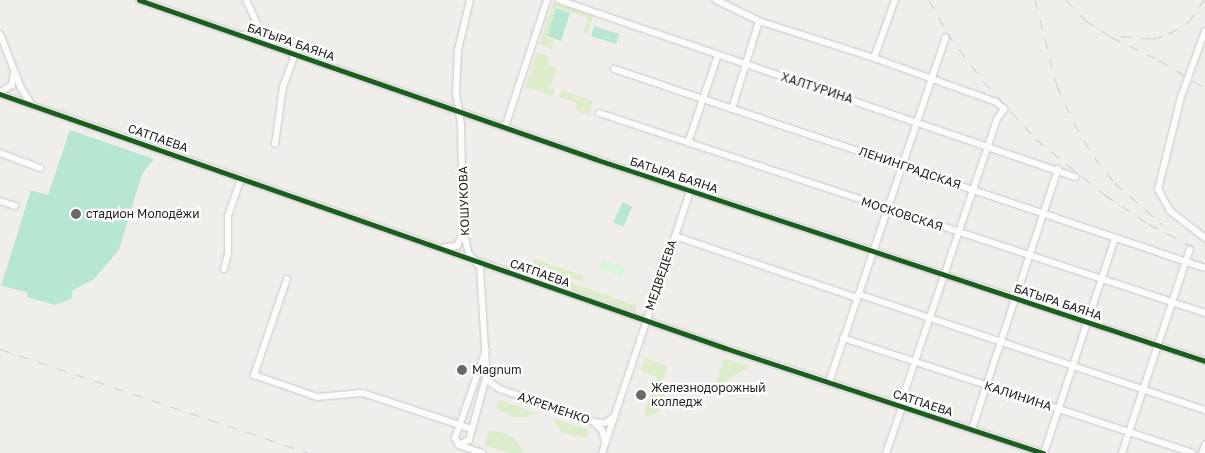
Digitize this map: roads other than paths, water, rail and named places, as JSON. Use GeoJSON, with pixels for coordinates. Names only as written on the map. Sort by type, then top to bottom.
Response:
{"type":"FeatureCollection","features":[{"type":"Feature","properties":{"kind":"street","name":"БАТЫРА БАЯНА"},"geometry":{"type":"LineString","coordinates":[[139,0],[690,191],[1205,361]]}},
{"type":"Feature","properties":{"kind":"street"},"geometry":{"type":"LineString","coordinates":[[246,0],[254,18],[272,46]]}},
{"type":"Feature","properties":{"kind":"street","name":"КОШУКОВА"},"geometry":{"type":"LineString","coordinates":[[470,0],[458,50],[459,112],[464,229],[469,256],[477,262],[487,346],[484,395]]}},
{"type":"Feature","properties":{"kind":"street"},"geometry":{"type":"LineString","coordinates":[[505,127],[547,0]]}},
{"type":"Feature","properties":{"kind":"street","name":"ХАЛТУРИНА"},"geometry":{"type":"LineString","coordinates":[[559,0],[746,65],[988,145],[1076,177]]}},
{"type":"Feature","properties":{"kind":"street"},"geometry":{"type":"LineString","coordinates":[[716,0],[759,21],[874,58],[998,103],[1004,108],[988,145],[886,453]]}},
{"type":"Feature","properties":{"kind":"street"},"geometry":{"type":"LineString","coordinates":[[874,58],[895,0]]}},
{"type":"Feature","properties":{"kind":"street"},"geometry":{"type":"LineString","coordinates":[[239,35],[252,33],[254,18]]}},
{"type":"Feature","properties":{"kind":"street"},"geometry":{"type":"LineString","coordinates":[[732,109],[759,21]]}},
{"type":"Feature","properties":{"kind":"street"},"geometry":{"type":"LineString","coordinates":[[1205,30],[1181,97],[1158,189],[1170,211],[1205,238]]}},
{"type":"Feature","properties":{"kind":"street"},"geometry":{"type":"LineString","coordinates":[[0,34],[23,93],[32,104]]}},
{"type":"Feature","properties":{"kind":"street"},"geometry":{"type":"LineString","coordinates":[[829,382],[946,37]]}},
{"type":"Feature","properties":{"kind":"street"},"geometry":{"type":"LineString","coordinates":[[275,144],[283,87],[295,54]]}},
{"type":"Feature","properties":{"kind":"street"},"geometry":{"type":"LineString","coordinates":[[688,143],[718,55]]}},
{"type":"Feature","properties":{"kind":"street"},"geometry":{"type":"LineString","coordinates":[[0,93],[12,86],[12,67]]}},
{"type":"Feature","properties":{"kind":"street","name":"ЛЕНИНГРАДСКАЯ"},"geometry":{"type":"LineString","coordinates":[[614,69],[1205,268]]}},
{"type":"Feature","properties":{"kind":"street","name":"САТПАЕВА"},"geometry":{"type":"LineString","coordinates":[[0,93],[725,348],[1044,453]]}},
{"type":"Feature","properties":{"kind":"street","name":"МОСКОВСКАЯ"},"geometry":{"type":"LineString","coordinates":[[600,113],[887,209],[1205,312]]}},
{"type":"Feature","properties":{"kind":"street"},"geometry":{"type":"LineString","coordinates":[[461,124],[463,116],[471,116]]}},
{"type":"Feature","properties":{"kind":"street"},"geometry":{"type":"LineString","coordinates":[[0,153],[40,168]]}},
{"type":"Feature","properties":{"kind":"street"},"geometry":{"type":"LineString","coordinates":[[1020,284],[1058,169]]}},
{"type":"Feature","properties":{"kind":"street"},"geometry":{"type":"LineString","coordinates":[[224,269],[228,254],[228,216],[241,178]]}},
{"type":"Feature","properties":{"kind":"street","name":"МЕДВЕДЕВА"},"geometry":{"type":"LineString","coordinates":[[602,453],[690,191]]}},
{"type":"Feature","properties":{"kind":"street"},"geometry":{"type":"LineString","coordinates":[[0,201],[15,206]]}},
{"type":"Feature","properties":{"kind":"street"},"geometry":{"type":"LineString","coordinates":[[434,246],[457,246],[464,229]]}},
{"type":"Feature","properties":{"kind":"street"},"geometry":{"type":"LineString","coordinates":[[675,236],[1205,410]]}},
{"type":"Feature","properties":{"kind":"street"},"geometry":{"type":"LineString","coordinates":[[1044,453],[1115,238]]}},
{"type":"Feature","properties":{"kind":"street"},"geometry":{"type":"LineString","coordinates":[[455,254],[463,253],[466,244]]}},
{"type":"Feature","properties":{"kind":"street"},"geometry":{"type":"LineString","coordinates":[[1122,453],[1190,249]]}},
{"type":"Feature","properties":{"kind":"street"},"geometry":{"type":"LineString","coordinates":[[287,280],[254,375],[315,396],[363,393],[472,429]]}},
{"type":"Feature","properties":{"kind":"street"},"geometry":{"type":"LineString","coordinates":[[972,430],[1015,298]]}},
{"type":"Feature","properties":{"kind":"street","name":"КАЛИНИНА"},"geometry":{"type":"LineString","coordinates":[[844,338],[1192,453]]}},
{"type":"Feature","properties":{"kind":"street","name":"КОШУКОВА"},"geometry":{"type":"LineString","coordinates":[[459,445],[455,439],[487,346]]}},
{"type":"Feature","properties":{"kind":"street","name":"АХРЕМЕНКО"},"geometry":{"type":"LineString","coordinates":[[486,377],[492,385],[500,389],[594,422],[605,423],[614,416]]}},
{"type":"Feature","properties":{"kind":"street"},"geometry":{"type":"LineString","coordinates":[[459,445],[467,443],[484,395],[500,389]]}},
{"type":"Feature","properties":{"kind":"street"},"geometry":{"type":"LineString","coordinates":[[594,422],[604,434],[605,444]]}},
{"type":"Feature","properties":{"kind":"street"},"geometry":{"type":"LineString","coordinates":[[459,445],[482,453]]}},
{"type":"Feature","properties":{"kind":"street"},"geometry":{"type":"LineString","coordinates":[[1202,453],[1205,445]]}},
{"type":"Feature","properties":{"kind":"railway"},"geometry":{"type":"LineString","coordinates":[[929,0],[947,33],[984,82],[1036,139],[1105,195],[1149,224],[1199,250]]}},
{"type":"Feature","properties":{"kind":"railway"},"geometry":{"type":"LineString","coordinates":[[1035,0],[1057,86],[1074,123],[1094,157],[1115,183],[1162,224]]}},
{"type":"Feature","properties":{"kind":"railway"},"geometry":{"type":"LineString","coordinates":[[1066,0],[1085,20],[1111,37],[1159,60],[1205,88]]}},
{"type":"Feature","properties":{"kind":"railway"},"geometry":{"type":"LineString","coordinates":[[1121,36],[1153,39],[1168,34],[1188,23],[1204,0]]}},
{"type":"Feature","properties":{"kind":"railway"},"geometry":{"type":"LineString","coordinates":[[0,349],[309,453]]}},
{"type":"Feature","properties":{"kind":"place","name":"стадион Молодёжи"},"geometry":{"type":"Point","coordinates":[76,214]}},
{"type":"Feature","properties":{"kind":"place","name":"Magnum"},"geometry":{"type":"Point","coordinates":[462,370]}},
{"type":"Feature","properties":{"kind":"place","name":"Железнодорожный колледж"},"geometry":{"type":"Point","coordinates":[641,395]}}]}
